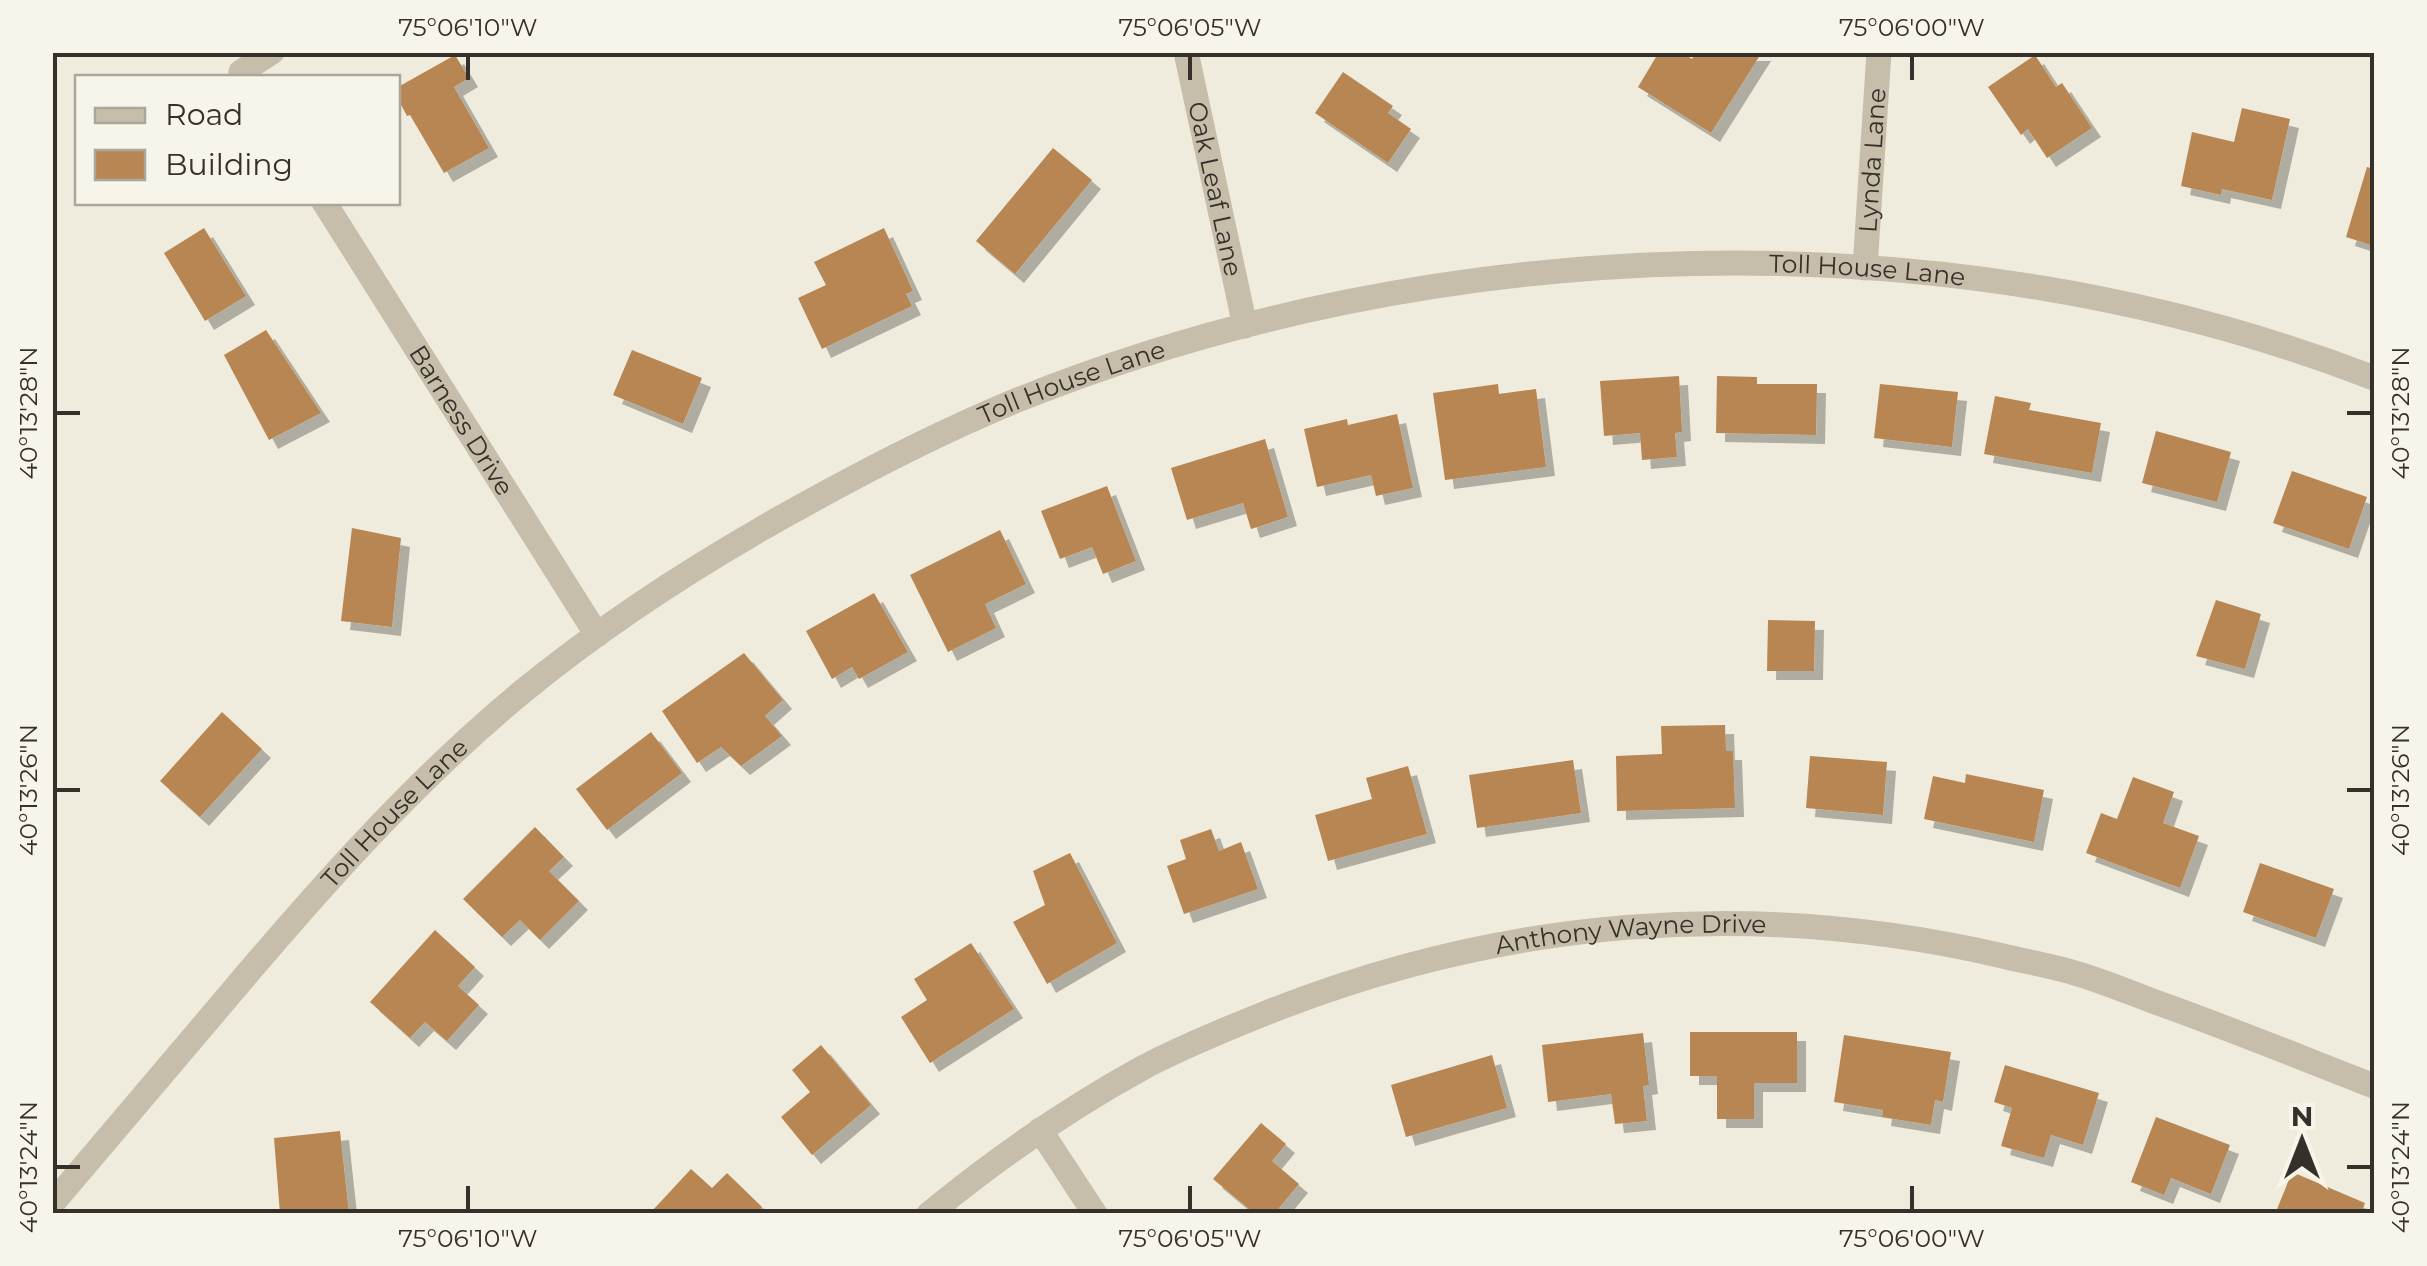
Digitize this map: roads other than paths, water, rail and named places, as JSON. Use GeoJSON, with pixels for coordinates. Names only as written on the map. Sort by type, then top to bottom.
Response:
{"type":"FeatureCollection","features":[{"type":"Feature","properties":{"kind":"street"},"geometry":{"type":"LineString","coordinates":[[239,67],[272,52]]}},
{"type":"Feature","properties":{"kind":"street","name":"Oak Leaf Lane"},"geometry":{"type":"LineString","coordinates":[[1186,52],[1245,326]]}},
{"type":"Feature","properties":{"kind":"street","name":"Lynda Lane"},"geometry":{"type":"LineString","coordinates":[[1864,268],[1879,52]]}},
{"type":"Feature","properties":{"kind":"street","name":"Barness Drive"},"geometry":{"type":"LineString","coordinates":[[326,205],[597,636]]}},
{"type":"Feature","properties":{"kind":"street","name":"Toll House Lane"},"geometry":{"type":"LineString","coordinates":[[52,1204],[361,844],[521,693],[626,614],[737,541],[900,452],[1074,378],[1204,336],[1336,304],[1466,281],[1698,262],[1926,272],[2046,290],[2188,318],[2279,344],[2374,378]]}},
{"type":"Feature","properties":{"kind":"street","name":"Anthony Wayne Drive"},"geometry":{"type":"LineString","coordinates":[[928,1214],[1040,1130],[1146,1066],[1218,1032],[1329,988],[1457,952],[1547,935],[1657,924],[1743,922],[1860,930],[1949,944],[2077,973],[2374,1086]]}},
{"type":"Feature","properties":{"kind":"street"},"geometry":{"type":"LineString","coordinates":[[1040,1130],[1095,1214]]}}]}
